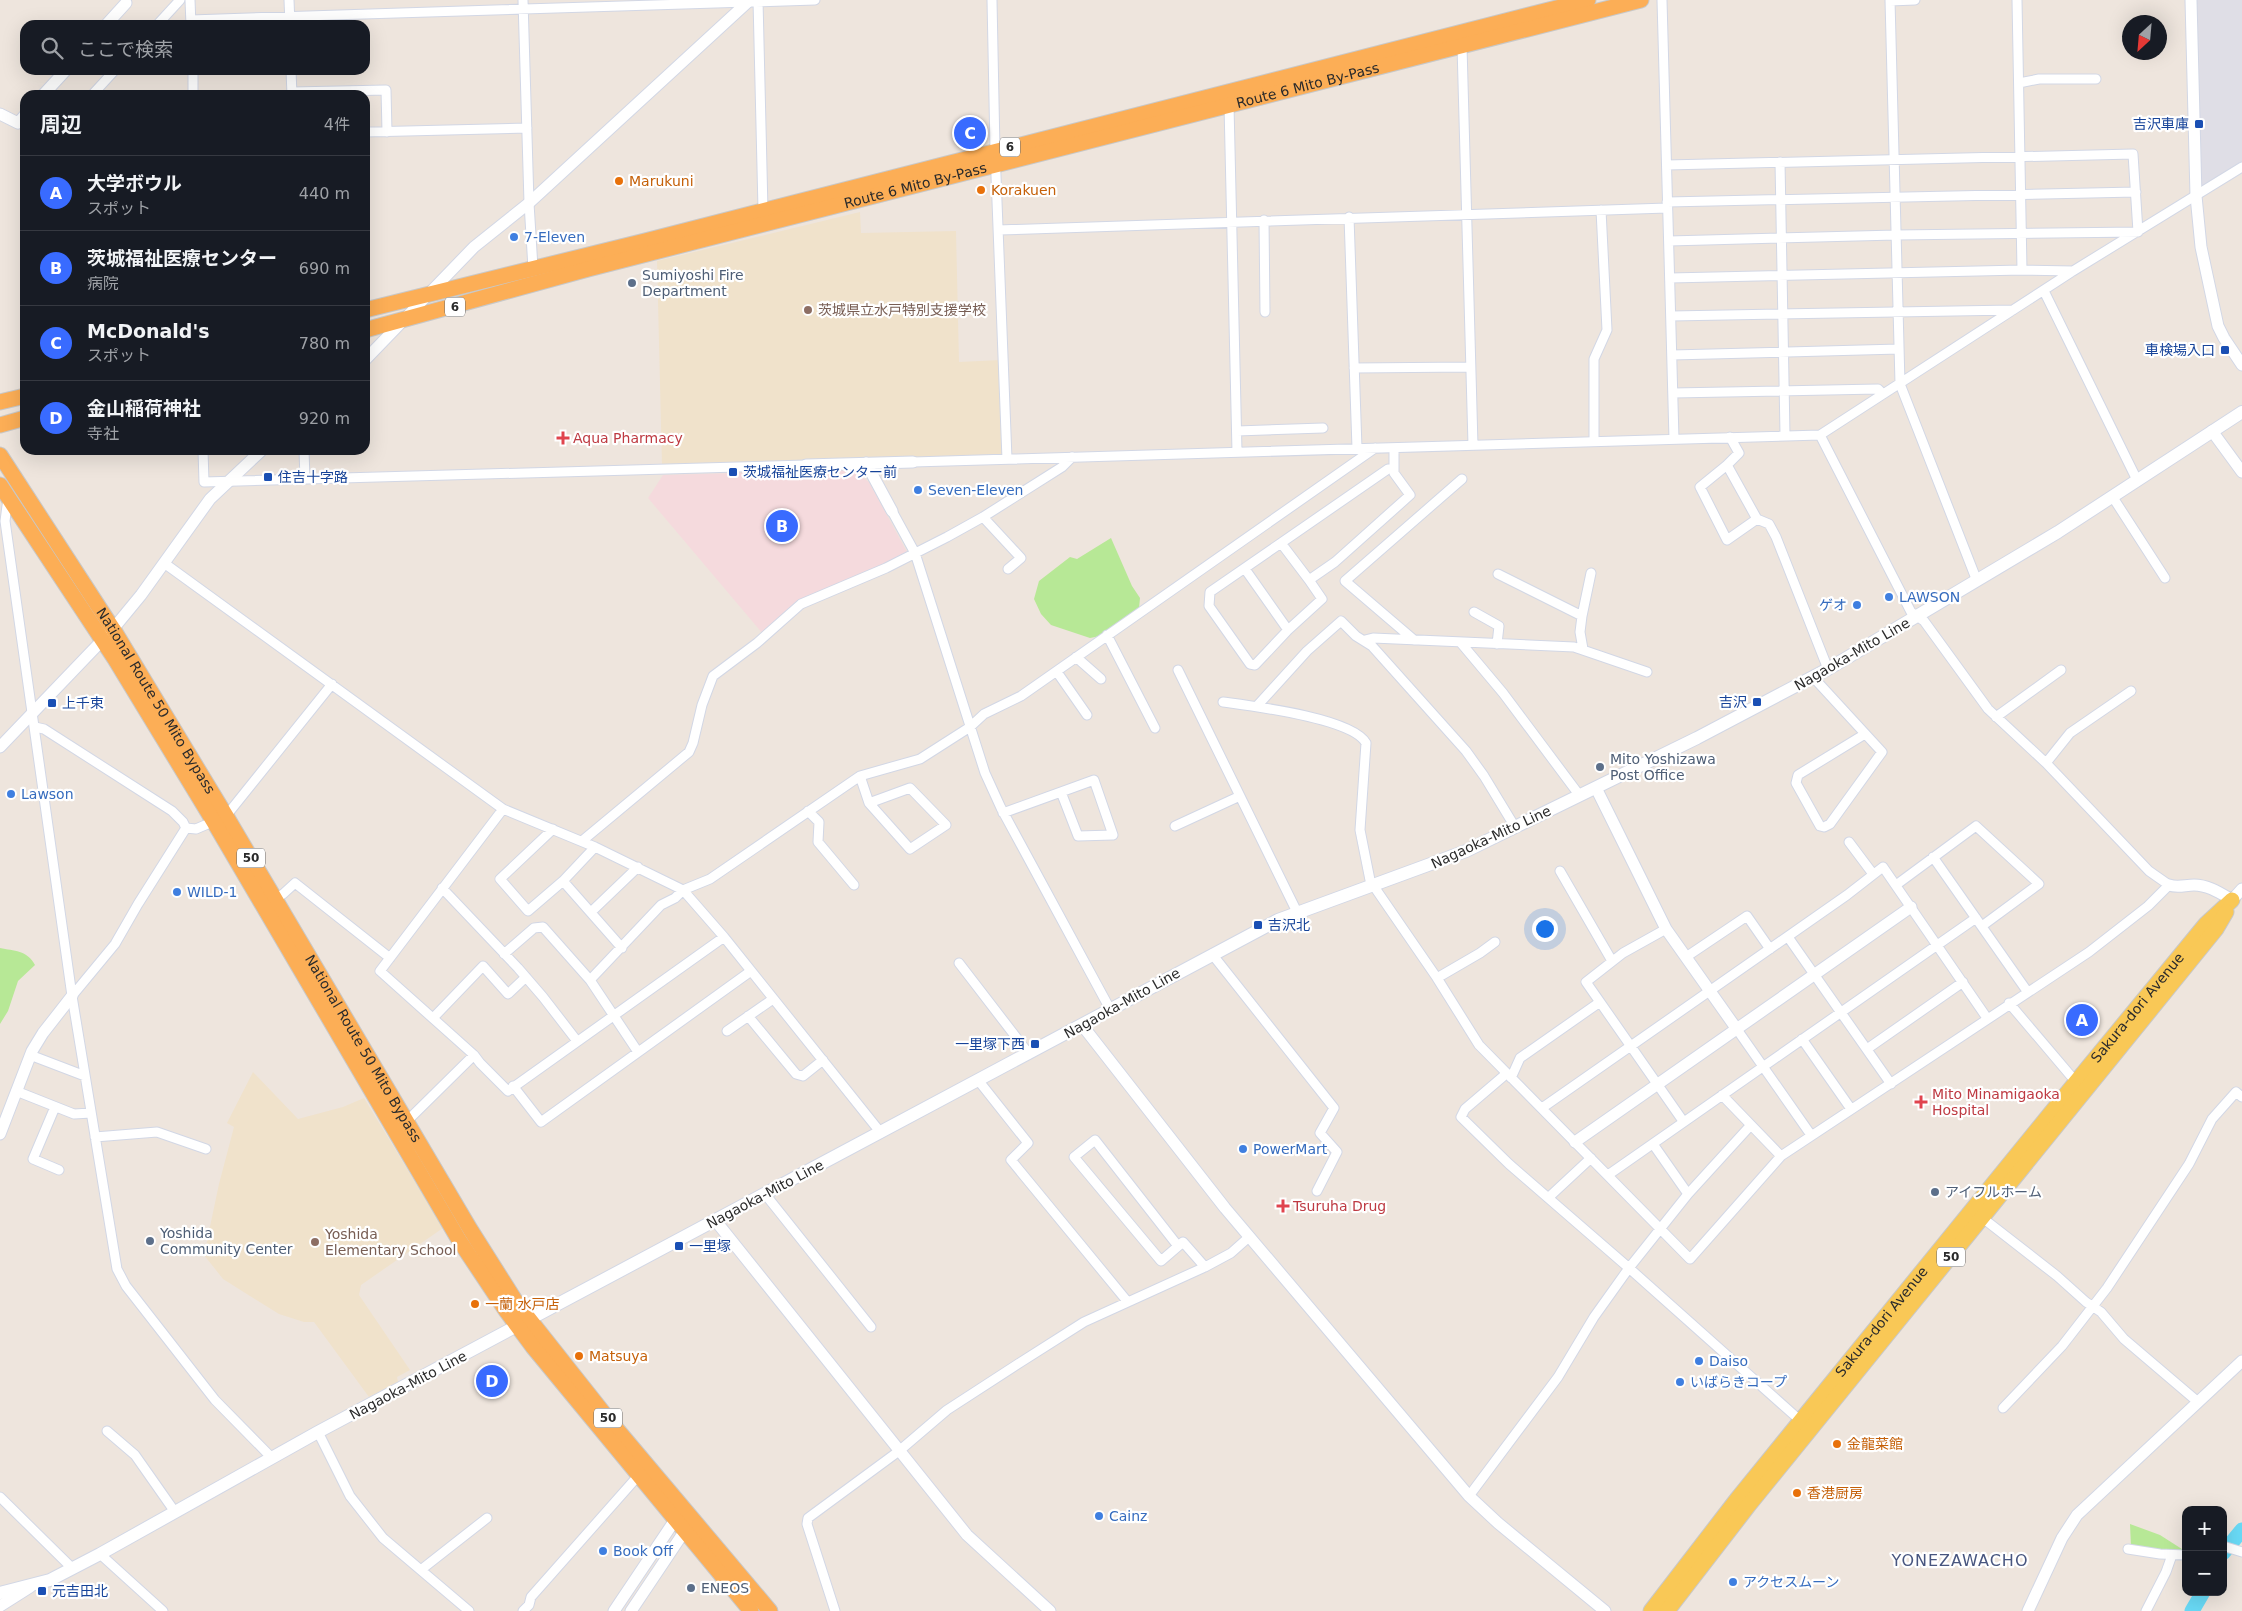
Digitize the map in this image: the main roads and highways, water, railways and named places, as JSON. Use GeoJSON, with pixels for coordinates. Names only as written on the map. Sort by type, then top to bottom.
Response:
{"type":"FeatureCollection","features":[{"type":"Feature","properties":{"kind":"highway","name":"Route 6 Mito By-Pass"},"geometry":{"type":"LineString","coordinates":[[370,309],[1588,0]]}},
{"type":"Feature","properties":{"kind":"highway","name":"Route 6 Mito By-Pass"},"geometry":{"type":"LineString","coordinates":[[370,329],[588,268],[996,166],[1641,0]]}},
{"type":"Feature","properties":{"kind":"highway"},"geometry":{"type":"LineString","coordinates":[[0,402],[20,397]]}},
{"type":"Feature","properties":{"kind":"highway"},"geometry":{"type":"LineString","coordinates":[[0,425],[20,419]]}},
{"type":"Feature","properties":{"kind":"highway","name":"National Route 50 Mito Bypass"},"geometry":{"type":"LineString","coordinates":[[0,455],[220,819],[401,1126],[470,1229],[523,1323],[638,1476],[751,1611]]}},
{"type":"Feature","properties":{"kind":"highway","name":"National Route 50 Mito Bypass"},"geometry":{"type":"LineString","coordinates":[[0,484],[8,498],[108,634]]}},
{"type":"Feature","properties":{"kind":"highway","name":"National Route 50 Mito Bypass"},"geometry":{"type":"LineString","coordinates":[[220,819],[274,899],[401,1126]]}},
{"type":"Feature","properties":{"kind":"highway","name":"National Route 50 Mito Bypass"},"geometry":{"type":"LineString","coordinates":[[523,1323],[609,1420],[770,1611]]}},
{"type":"Feature","properties":{"kind":"main road","name":"Nagaoka-Mito Line"},"geometry":{"type":"LineString","coordinates":[[0,1593],[32,1586],[100,1554],[318,1432],[1029,1054],[1212,954],[1297,912],[1466,851],[1596,788],[1813,677],[1977,581],[2242,412]]}},
{"type":"Feature","properties":{"kind":"main road","name":"Sakura-dori Avenue"},"geometry":{"type":"LineString","coordinates":[[1978,1214],[2076,1082],[2206,924],[2240,900]]}},
{"type":"Feature","properties":{"kind":"main road","name":"Sakura-dori Avenue"},"geometry":{"type":"LineString","coordinates":[[1667,1611],[1748,1506],[1806,1425],[1978,1214],[2240,900]]}},
{"type":"Feature","properties":{"kind":"main road","name":"Sakura-dori Avenue"},"geometry":{"type":"LineString","coordinates":[[1651,1611],[1738,1498],[1806,1425]]}},
{"type":"Feature","properties":{"kind":"waterway"},"geometry":{"type":"LineString","coordinates":[[2225,1551],[2242,1530]]}},
{"type":"Feature","properties":{"kind":"waterway"},"geometry":{"type":"LineString","coordinates":[[2192,1611],[2201,1596]]}},
{"type":"Feature","properties":{"kind":"place","name":"吉沢車庫"},"geometry":{"type":"Point","coordinates":[2199,124]}},
{"type":"Feature","properties":{"kind":"place","name":"McDonald's"},"geometry":{"type":"Point","coordinates":[970,133]}},
{"type":"Feature","properties":{"kind":"place","name":"Marukuni"},"geometry":{"type":"Point","coordinates":[619,181]}},
{"type":"Feature","properties":{"kind":"place","name":"Korakuen"},"geometry":{"type":"Point","coordinates":[981,190]}},
{"type":"Feature","properties":{"kind":"place","name":"7-Eleven"},"geometry":{"type":"Point","coordinates":[514,237]}},
{"type":"Feature","properties":{"kind":"place","name":"Sumiyoshi Fire Department"},"geometry":{"type":"Point","coordinates":[632,283]}},
{"type":"Feature","properties":{"kind":"place","name":"茨城県立水戸特別支援学校"},"geometry":{"type":"Point","coordinates":[808,310]}},
{"type":"Feature","properties":{"kind":"place","name":"車検場入口"},"geometry":{"type":"Point","coordinates":[2225,350]}},
{"type":"Feature","properties":{"kind":"place","name":"Aqua Pharmacy"},"geometry":{"type":"Point","coordinates":[563,438]}},
{"type":"Feature","properties":{"kind":"place","name":"茨城福祉医療センター前"},"geometry":{"type":"Point","coordinates":[733,472]}},
{"type":"Feature","properties":{"kind":"place","name":"住吉十字路"},"geometry":{"type":"Point","coordinates":[268,477]}},
{"type":"Feature","properties":{"kind":"place","name":"Seven-Eleven"},"geometry":{"type":"Point","coordinates":[918,490]}},
{"type":"Feature","properties":{"kind":"place","name":"茨城福祉医療センター"},"geometry":{"type":"Point","coordinates":[782,526]}},
{"type":"Feature","properties":{"kind":"place","name":"LAWSON"},"geometry":{"type":"Point","coordinates":[1889,597]}},
{"type":"Feature","properties":{"kind":"place","name":"ゲオ"},"geometry":{"type":"Point","coordinates":[1857,605]}},
{"type":"Feature","properties":{"kind":"place","name":"吉沢"},"geometry":{"type":"Point","coordinates":[1757,702]}},
{"type":"Feature","properties":{"kind":"place","name":"上千束"},"geometry":{"type":"Point","coordinates":[52,703]}},
{"type":"Feature","properties":{"kind":"place","name":"Mito Yoshizawa Post Office"},"geometry":{"type":"Point","coordinates":[1600,767]}},
{"type":"Feature","properties":{"kind":"place","name":"Lawson"},"geometry":{"type":"Point","coordinates":[11,794]}},
{"type":"Feature","properties":{"kind":"place","name":"WILD-1"},"geometry":{"type":"Point","coordinates":[177,892]}},
{"type":"Feature","properties":{"kind":"place","name":"吉沢北"},"geometry":{"type":"Point","coordinates":[1258,925]}},
{"type":"Feature","properties":{"kind":"place","name":"大学ボウル"},"geometry":{"type":"Point","coordinates":[2082,1020]}},
{"type":"Feature","properties":{"kind":"place","name":"一里塚下西"},"geometry":{"type":"Point","coordinates":[1035,1044]}},
{"type":"Feature","properties":{"kind":"place","name":"Mito Minamigaoka Hospital"},"geometry":{"type":"Point","coordinates":[1921,1102]}},
{"type":"Feature","properties":{"kind":"place","name":"PowerMart"},"geometry":{"type":"Point","coordinates":[1243,1149]}},
{"type":"Feature","properties":{"kind":"place","name":"アイフルホーム"},"geometry":{"type":"Point","coordinates":[1935,1192]}},
{"type":"Feature","properties":{"kind":"place","name":"Tsuruha Drug"},"geometry":{"type":"Point","coordinates":[1283,1206]}},
{"type":"Feature","properties":{"kind":"place","name":"Yoshida Community Center"},"geometry":{"type":"Point","coordinates":[150,1241]}},
{"type":"Feature","properties":{"kind":"place","name":"Yoshida Elementary School"},"geometry":{"type":"Point","coordinates":[315,1242]}},
{"type":"Feature","properties":{"kind":"place","name":"一里塚"},"geometry":{"type":"Point","coordinates":[679,1246]}},
{"type":"Feature","properties":{"kind":"place","name":"一蘭 水戸店"},"geometry":{"type":"Point","coordinates":[475,1304]}},
{"type":"Feature","properties":{"kind":"place","name":"Matsuya"},"geometry":{"type":"Point","coordinates":[579,1356]}},
{"type":"Feature","properties":{"kind":"place","name":"Daiso"},"geometry":{"type":"Point","coordinates":[1699,1361]}},
{"type":"Feature","properties":{"kind":"place","name":"金山稲荷神社"},"geometry":{"type":"Point","coordinates":[492,1381]}},
{"type":"Feature","properties":{"kind":"place","name":"いばらきコープ"},"geometry":{"type":"Point","coordinates":[1680,1382]}},
{"type":"Feature","properties":{"kind":"place","name":"金龍菜館"},"geometry":{"type":"Point","coordinates":[1837,1444]}},
{"type":"Feature","properties":{"kind":"place","name":"香港厨房"},"geometry":{"type":"Point","coordinates":[1797,1493]}},
{"type":"Feature","properties":{"kind":"place","name":"Cainz"},"geometry":{"type":"Point","coordinates":[1099,1516]}},
{"type":"Feature","properties":{"kind":"place","name":"Book Off"},"geometry":{"type":"Point","coordinates":[603,1551]}},
{"type":"Feature","properties":{"kind":"place","name":"アクセスムーン"},"geometry":{"type":"Point","coordinates":[1733,1582]}},
{"type":"Feature","properties":{"kind":"place","name":"ENEOS"},"geometry":{"type":"Point","coordinates":[691,1588]}},
{"type":"Feature","properties":{"kind":"place","name":"元吉田北"},"geometry":{"type":"Point","coordinates":[42,1591]}},
{"type":"Feature","properties":{"kind":"district","name":"YONEZAWACHO"},"geometry":{"type":"Point","coordinates":[1960,1560]}}]}
